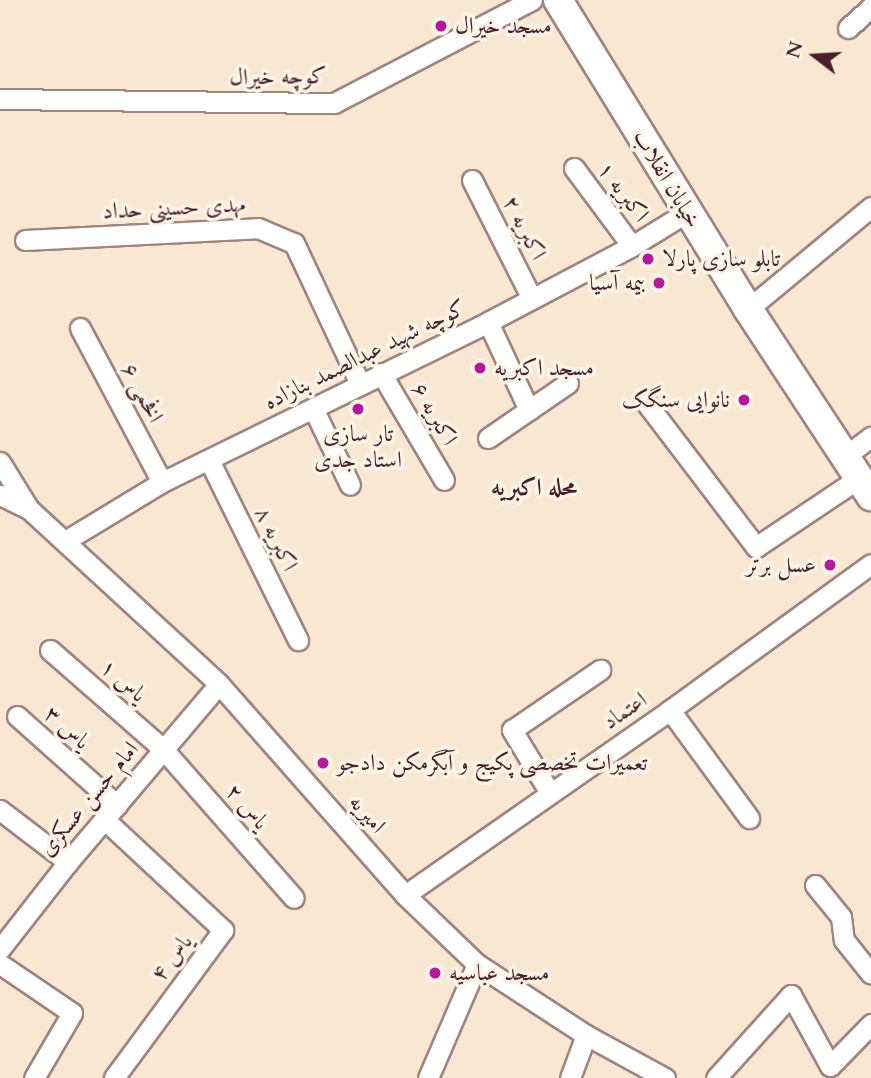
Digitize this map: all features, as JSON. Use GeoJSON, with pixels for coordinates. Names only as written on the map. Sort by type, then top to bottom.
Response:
{"type":"FeatureCollection","features":[{"type":"Feature","properties":{"kind":"main road","name":"خیابان انقلاب"},"geometry":{"type":"LineString","coordinates":[[558,0],[748,309],[858,477]]}},
{"type":"Feature","properties":{"kind":"street","name":"کوچه خیرال"},"geometry":{"type":"LineString","coordinates":[[0,99],[334,103],[532,0]]}},
{"type":"Feature","properties":{"kind":"street"},"geometry":{"type":"LineString","coordinates":[[848,27],[871,7]]}},
{"type":"Feature","properties":{"kind":"street","name":"اکبریه ۱"},"geometry":{"type":"LineString","coordinates":[[574,168],[632,246]]}},
{"type":"Feature","properties":{"kind":"street","name":"اکبریه ۲"},"geometry":{"type":"LineString","coordinates":[[472,180],[532,299]]}},
{"type":"Feature","properties":{"kind":"street"},"geometry":{"type":"LineString","coordinates":[[748,309],[871,207]]}},
{"type":"Feature","properties":{"kind":"street","name":"کوچه شهید عبدالصمد بنازاده"},"geometry":{"type":"LineString","coordinates":[[65,541],[162,482],[488,322],[632,246],[687,212]]}},
{"type":"Feature","properties":{"kind":"street","name":"مهدی حسینی حداد"},"geometry":{"type":"LineString","coordinates":[[25,240],[258,228],[295,243],[360,384]]}},
{"type":"Feature","properties":{"kind":"street"},"geometry":{"type":"LineString","coordinates":[[488,322],[529,410]]}},
{"type":"Feature","properties":{"kind":"street","name":"افخمی ۶"},"geometry":{"type":"LineString","coordinates":[[80,328],[162,482]]}},
{"type":"Feature","properties":{"kind":"street","name":"اکبریه ۶"},"geometry":{"type":"LineString","coordinates":[[381,373],[444,480]]}},
{"type":"Feature","properties":{"kind":"street"},"geometry":{"type":"LineString","coordinates":[[488,438],[568,383]]}},
{"type":"Feature","properties":{"kind":"street"},"geometry":{"type":"LineString","coordinates":[[644,400],[755,547],[858,477],[871,437]]}},
{"type":"Feature","properties":{"kind":"street"},"geometry":{"type":"LineString","coordinates":[[313,408],[350,485]]}},
{"type":"Feature","properties":{"kind":"street","name":"اکبریه ۸"},"geometry":{"type":"LineString","coordinates":[[209,460],[298,640]]}},
{"type":"Feature","properties":{"kind":"street"},"geometry":{"type":"LineString","coordinates":[[0,462],[29,509]]}},
{"type":"Feature","properties":{"kind":"street"},"geometry":{"type":"LineString","coordinates":[[0,495],[29,509]]}},
{"type":"Feature","properties":{"kind":"street","name":"امیریه"},"geometry":{"type":"LineString","coordinates":[[29,509],[219,684],[405,895],[477,964],[586,1035],[665,1078]]}},
{"type":"Feature","properties":{"kind":"street","name":"اعتماد"},"geometry":{"type":"LineString","coordinates":[[405,895],[670,710],[871,564]]}},
{"type":"Feature","properties":{"kind":"street","name":"یاس ۱"},"geometry":{"type":"LineString","coordinates":[[50,650],[163,749]]}},
{"type":"Feature","properties":{"kind":"street"},"geometry":{"type":"LineString","coordinates":[[550,793],[512,730],[600,670]]}},
{"type":"Feature","properties":{"kind":"street","name":"امام حسن عسکری"},"geometry":{"type":"LineString","coordinates":[[0,949],[68,862],[219,684]]}},
{"type":"Feature","properties":{"kind":"street"},"geometry":{"type":"LineString","coordinates":[[670,710],[749,818]]}},
{"type":"Feature","properties":{"kind":"street","name":"یاس ۳"},"geometry":{"type":"LineString","coordinates":[[17,716],[110,812]]}},
{"type":"Feature","properties":{"kind":"street","name":"یاس ۲"},"geometry":{"type":"LineString","coordinates":[[163,749],[294,898]]}},
{"type":"Feature","properties":{"kind":"street"},"geometry":{"type":"LineString","coordinates":[[0,810],[68,862]]}},
{"type":"Feature","properties":{"kind":"street","name":"یاس ۴"},"geometry":{"type":"LineString","coordinates":[[110,812],[223,930],[114,1078]]}},
{"type":"Feature","properties":{"kind":"street"},"geometry":{"type":"LineString","coordinates":[[815,885],[841,916],[844,940],[871,974]]}},
{"type":"Feature","properties":{"kind":"street"},"geometry":{"type":"LineString","coordinates":[[0,964],[72,1013],[34,1078]]}},
{"type":"Feature","properties":{"kind":"street"},"geometry":{"type":"LineString","coordinates":[[428,1078],[477,964]]}},
{"type":"Feature","properties":{"kind":"street"},"geometry":{"type":"LineString","coordinates":[[716,1078],[791,995],[830,1066],[871,1024]]}},
{"type":"Feature","properties":{"kind":"street"},"geometry":{"type":"LineString","coordinates":[[570,1078],[586,1035]]}},
{"type":"Feature","properties":{"kind":"place","name":"مسجد خیرال"},"geometry":{"type":"Point","coordinates":[441,26]}},
{"type":"Feature","properties":{"kind":"place","name":"تابلو سازی پارلا"},"geometry":{"type":"Point","coordinates":[648,259]}},
{"type":"Feature","properties":{"kind":"place","name":"بیمه آسیا"},"geometry":{"type":"Point","coordinates":[659,283]}},
{"type":"Feature","properties":{"kind":"place","name":"مسجد اکبریه"},"geometry":{"type":"Point","coordinates":[480,368]}},
{"type":"Feature","properties":{"kind":"place","name":"نانوایی سنگک"},"geometry":{"type":"Point","coordinates":[744,400]}},
{"type":"Feature","properties":{"kind":"place","name":"تار سازی استاد جدی"},"geometry":{"type":"Point","coordinates":[358,409]}},
{"type":"Feature","properties":{"kind":"place","name":"عسل برتر"},"geometry":{"type":"Point","coordinates":[830,565]}},
{"type":"Feature","properties":{"kind":"place","name":"تعمیرات تخصصی پکیج و آبگرمکن دادجو"},"geometry":{"type":"Point","coordinates":[323,763]}},
{"type":"Feature","properties":{"kind":"place","name":"مسجد عباسیه"},"geometry":{"type":"Point","coordinates":[435,973]}},
{"type":"Feature","properties":{"kind":"district","name":"محله اکبریه"},"geometry":{"type":"Point","coordinates":[534,488]}}]}
